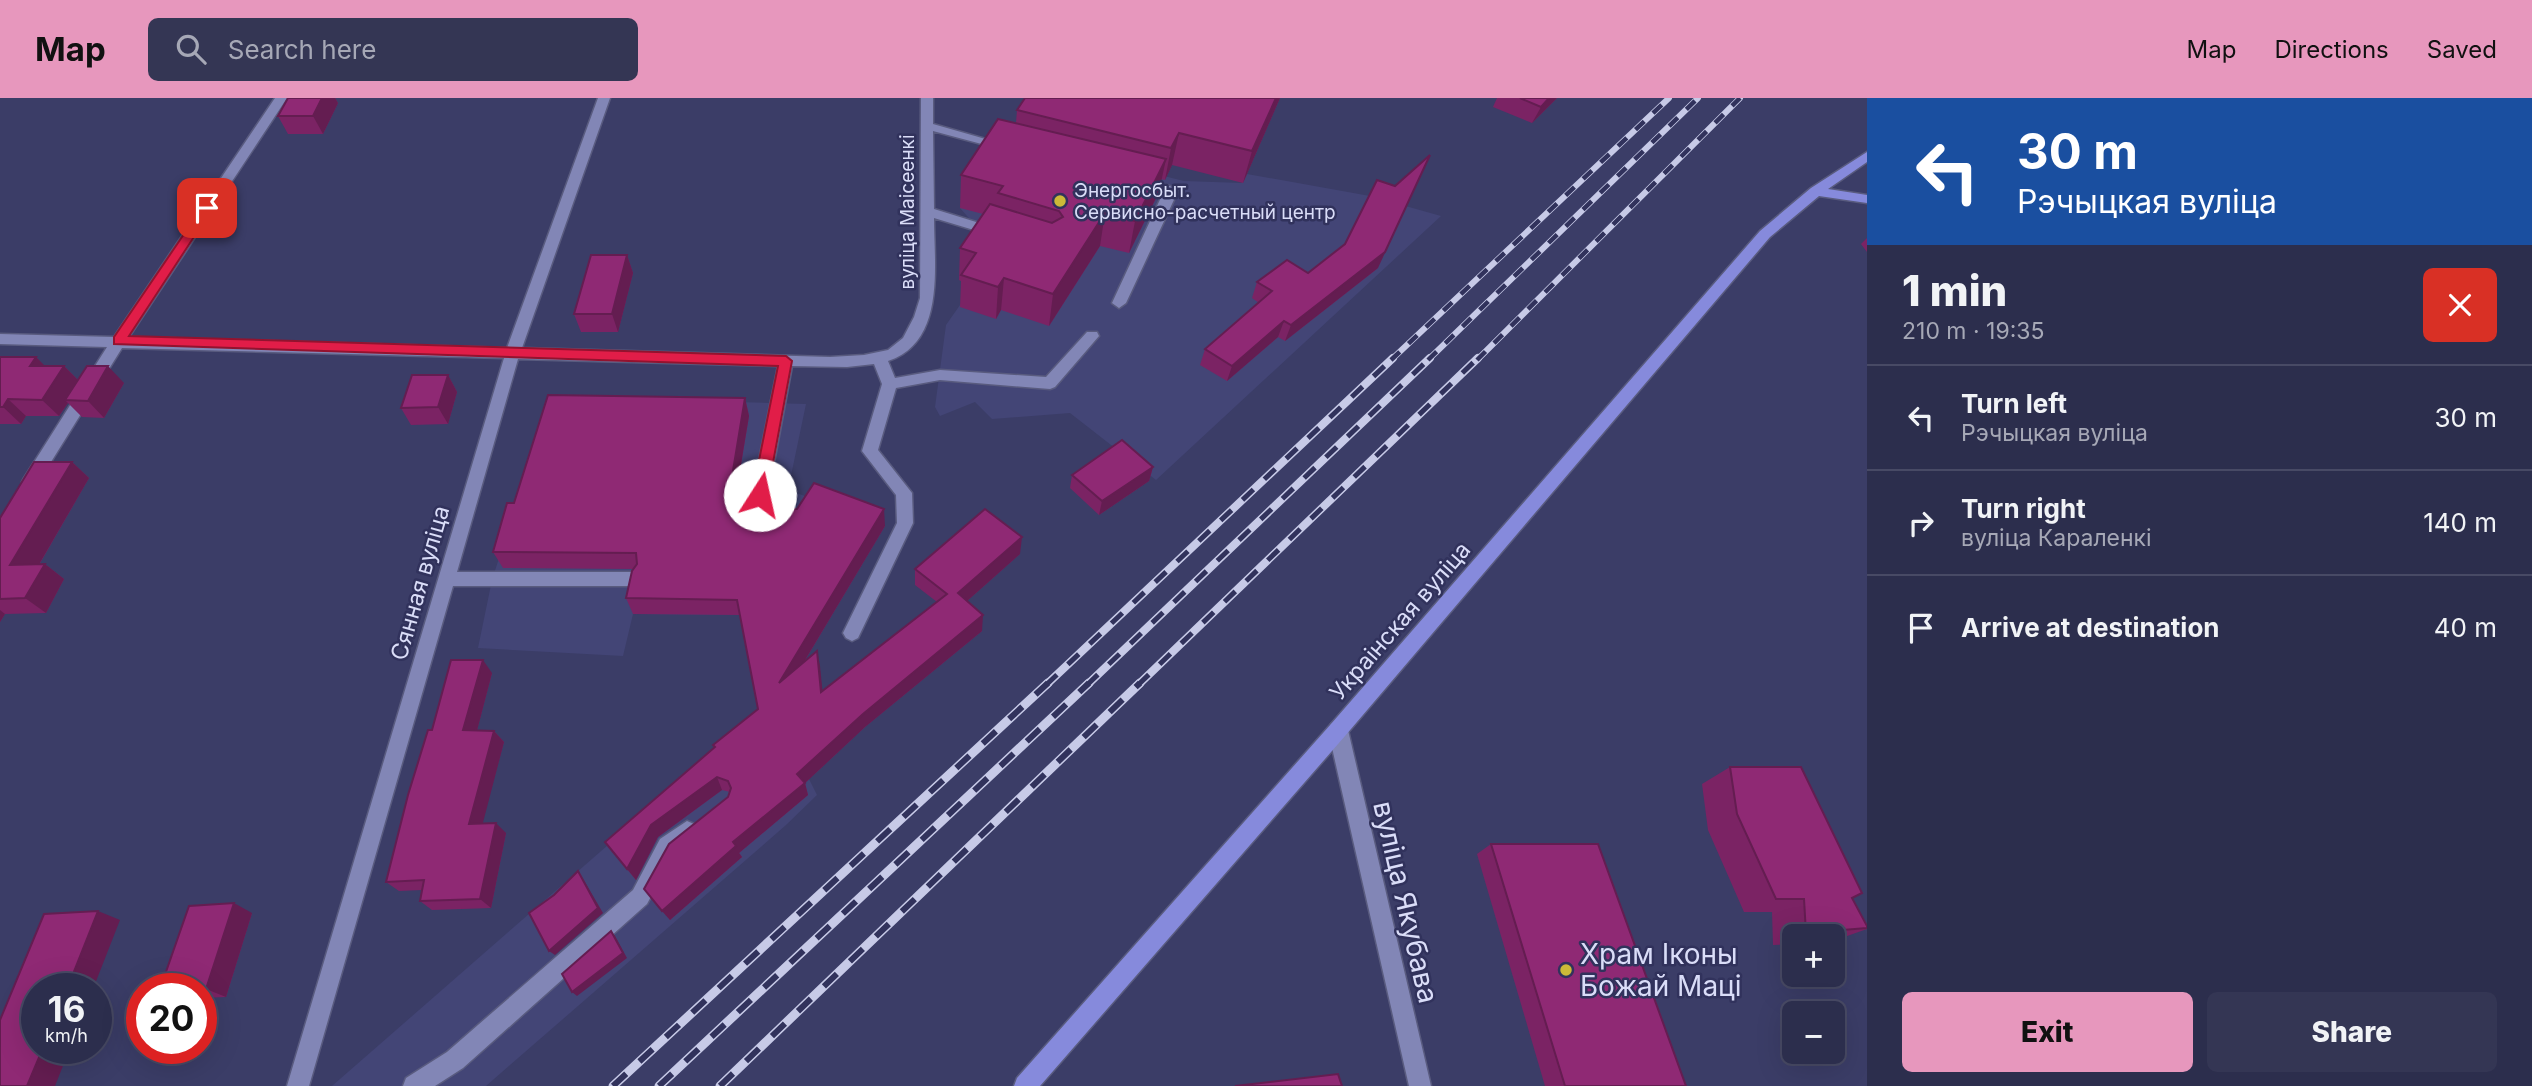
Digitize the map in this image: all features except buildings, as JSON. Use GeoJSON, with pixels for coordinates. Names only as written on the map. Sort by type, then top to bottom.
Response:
{"type":"FeatureCollection","features":[{"type":"Feature","properties":{"kind":"main road","name":"Украінская вуліца"},"geometry":{"type":"LineString","coordinates":[[1025,1086],[1338,730],[1765,234],[1816,191],[1867,156]]}},
{"type":"Feature","properties":{"kind":"main road"},"geometry":{"type":"LineString","coordinates":[[1816,191],[1867,199]]}},
{"type":"Feature","properties":{"kind":"street"},"geometry":{"type":"LineString","coordinates":[[22,493],[119,341],[281,98]]}},
{"type":"Feature","properties":{"kind":"street","name":"Сянная вуліца"},"geometry":{"type":"LineString","coordinates":[[298,1086],[513,352],[604,98]]}},
{"type":"Feature","properties":{"kind":"street","name":"вуліца Маісеенкі"},"geometry":{"type":"LineString","coordinates":[[879,358],[903,347],[918,326],[927,298],[927,98]]}},
{"type":"Feature","properties":{"kind":"street"},"geometry":{"type":"LineString","coordinates":[[926,126],[1017,150]]}},
{"type":"Feature","properties":{"kind":"street"},"geometry":{"type":"LineString","coordinates":[[1119,303],[1172,189],[1120,176]]}},
{"type":"Feature","properties":{"kind":"street"},"geometry":{"type":"LineString","coordinates":[[927,211],[1012,238]]}},
{"type":"Feature","properties":{"kind":"street"},"geometry":{"type":"LineString","coordinates":[[890,384],[940,375],[1050,383],[1092,336]]}},
{"type":"Feature","properties":{"kind":"street"},"geometry":{"type":"LineString","coordinates":[[0,339],[786,361],[879,358],[890,384],[870,451],[904,493],[905,523],[852,633]]}},
{"type":"Feature","properties":{"kind":"street"},"geometry":{"type":"LineString","coordinates":[[760,495],[786,361]]}},
{"type":"Feature","properties":{"kind":"street"},"geometry":{"type":"LineString","coordinates":[[447,579],[633,579]]}},
{"type":"Feature","properties":{"kind":"street","name":"вуліца Якубава"},"geometry":{"type":"LineString","coordinates":[[1338,730],[1420,1086]]}},
{"type":"Feature","properties":{"kind":"street"},"geometry":{"type":"LineString","coordinates":[[414,1086],[455,1060],[640,897],[667,846],[705,816]]}},
{"type":"Feature","properties":{"kind":"shaded area"},"geometry":{"type":"Polygon","coordinates":[[[1011,138],[1184,181],[1242,183],[1247,174],[1370,196],[1441,216],[1156,480],[1070,413],[992,419],[975,402],[940,416],[935,407],[946,325],[974,285],[959,280],[971,263],[997,250],[960,208],[996,152],[1011,138]]]}},
{"type":"Feature","properties":{"kind":"shaded area"},"geometry":{"type":"Polygon","coordinates":[[[551,397],[806,404],[788,490],[816,500],[741,615],[633,614],[623,656],[478,648],[492,580],[551,397]]]}},
{"type":"Feature","properties":{"kind":"shaded area"},"geometry":{"type":"Polygon","coordinates":[[[749,722],[809,779],[817,795],[786,825],[486,1086],[332,1086],[749,722]]]}},
{"type":"Feature","properties":{"kind":"railway"},"geometry":{"type":"LineString","coordinates":[[1391,360],[1669,98]]}},
{"type":"Feature","properties":{"kind":"railway"},"geometry":{"type":"LineString","coordinates":[[1428,360],[1698,98]]}},
{"type":"Feature","properties":{"kind":"railway"},"geometry":{"type":"LineString","coordinates":[[1477,360],[1740,98]]}},
{"type":"Feature","properties":{"kind":"railway"},"geometry":{"type":"LineString","coordinates":[[1046,685],[1393,358]]}},
{"type":"Feature","properties":{"kind":"railway"},"geometry":{"type":"LineString","coordinates":[[1087,685],[1430,358]]}},
{"type":"Feature","properties":{"kind":"railway"},"geometry":{"type":"LineString","coordinates":[[1138,685],[1478,358]]}},
{"type":"Feature","properties":{"kind":"railway"},"geometry":{"type":"LineString","coordinates":[[613,1086],[1048,683]]}},
{"type":"Feature","properties":{"kind":"railway"},"geometry":{"type":"LineString","coordinates":[[659,1086],[1089,683]]}},
{"type":"Feature","properties":{"kind":"railway"},"geometry":{"type":"LineString","coordinates":[[720,1086],[1140,683]]}},
{"type":"Feature","properties":{"kind":"place","name":"Энергосбыт. Сервисно-расчетный центр"},"geometry":{"type":"Point","coordinates":[1060,201]}},
{"type":"Feature","properties":{"kind":"place","name":"Храм Іконы Божай Маці"},"geometry":{"type":"Point","coordinates":[1566,970]}},
{"type":"Feature","properties":{"kind":"route"},"geometry":{"type":"LineString","coordinates":[[207,208],[119,341],[786,361],[760,495]]}}]}
